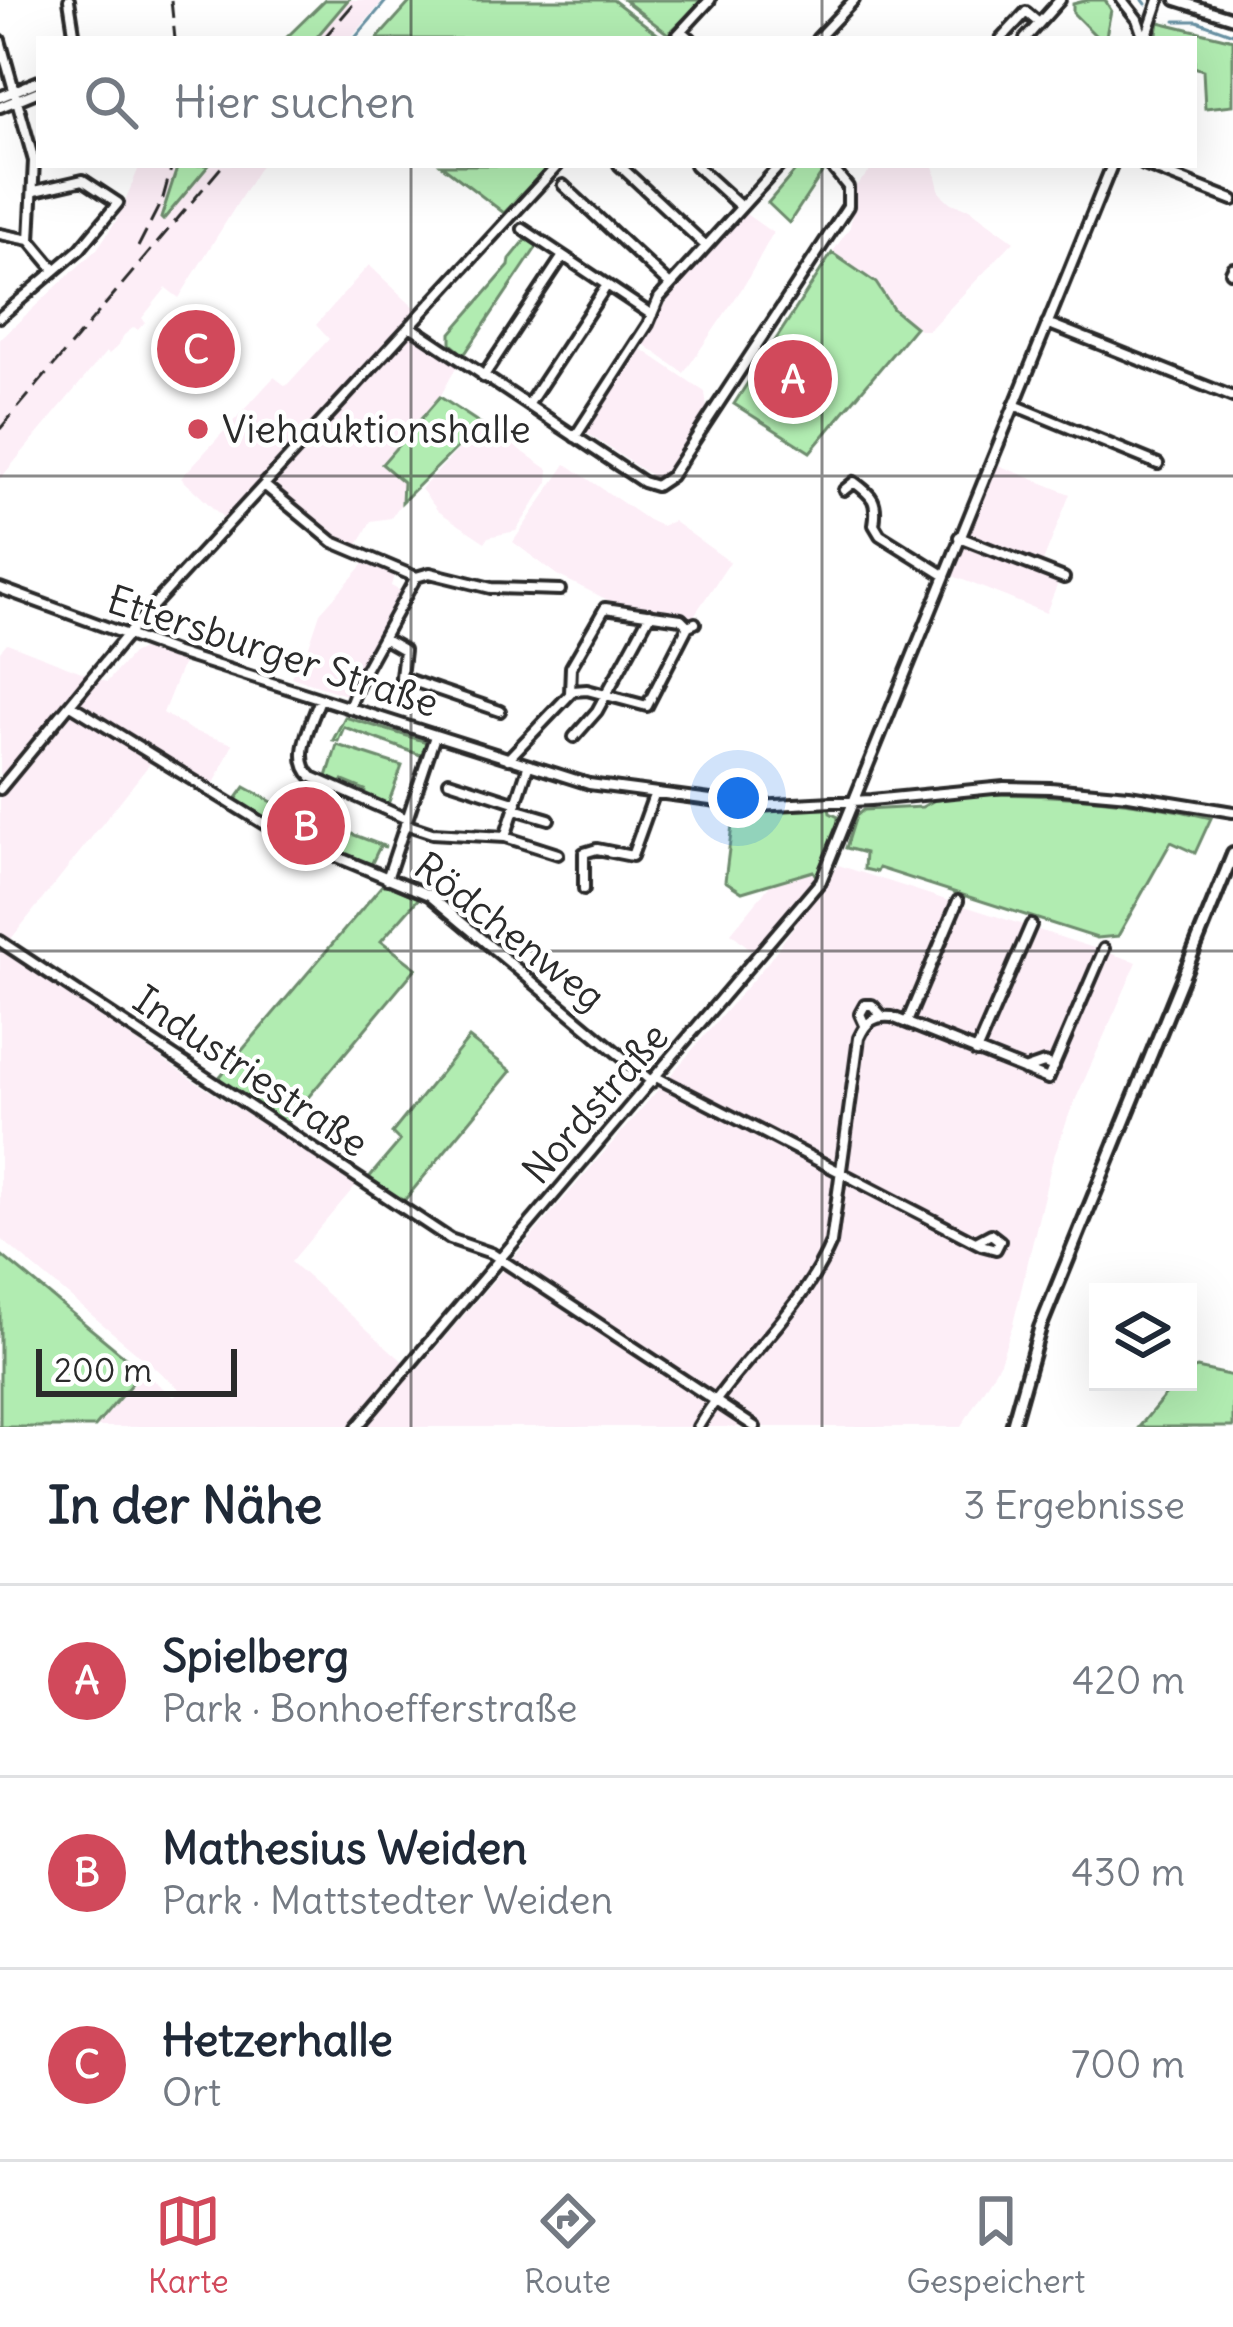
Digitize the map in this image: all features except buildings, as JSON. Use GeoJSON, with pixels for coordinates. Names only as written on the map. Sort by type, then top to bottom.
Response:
{"type":"FeatureCollection","features":[{"type":"Feature","properties":{"kind":"main road"},"geometry":{"type":"LineString","coordinates":[[1012,1427],[1046,1312],[1233,854]]}},
{"type":"Feature","properties":{"kind":"street"},"geometry":{"type":"LineString","coordinates":[[70,0],[75,36]]}},
{"type":"Feature","properties":{"kind":"street"},"geometry":{"type":"LineString","coordinates":[[677,36],[710,0]]}},
{"type":"Feature","properties":{"kind":"street"},"geometry":{"type":"LineString","coordinates":[[821,36],[854,0]]}},
{"type":"Feature","properties":{"kind":"street"},"geometry":{"type":"LineString","coordinates":[[1027,36],[1060,0]]}},
{"type":"Feature","properties":{"kind":"street"},"geometry":{"type":"LineString","coordinates":[[1122,0],[1144,36]]}},
{"type":"Feature","properties":{"kind":"street"},"geometry":{"type":"LineString","coordinates":[[1146,36],[1159,0]]}},
{"type":"Feature","properties":{"kind":"street"},"geometry":{"type":"LineString","coordinates":[[1176,0],[1233,18]]}},
{"type":"Feature","properties":{"kind":"street"},"geometry":{"type":"LineString","coordinates":[[1004,36],[1026,12],[1039,23]]}},
{"type":"Feature","properties":{"kind":"street"},"geometry":{"type":"LineString","coordinates":[[682,31],[688,36]]}},
{"type":"Feature","properties":{"kind":"street"},"geometry":{"type":"LineString","coordinates":[[0,40],[33,153],[30,240]]}},
{"type":"Feature","properties":{"kind":"street"},"geometry":{"type":"LineString","coordinates":[[0,107],[36,83]]}},
{"type":"Feature","properties":{"kind":"street"},"geometry":{"type":"LineString","coordinates":[[0,97],[36,92]]}},
{"type":"Feature","properties":{"kind":"street"},"geometry":{"type":"LineString","coordinates":[[83,180],[86,168]]}},
{"type":"Feature","properties":{"kind":"street"},"geometry":{"type":"LineString","coordinates":[[0,789],[264,485],[555,168]]}},
{"type":"Feature","properties":{"kind":"street"},"geometry":{"type":"LineString","coordinates":[[622,168],[706,246]]}},
{"type":"Feature","properties":{"kind":"street"},"geometry":{"type":"LineString","coordinates":[[698,168],[741,207]]}},
{"type":"Feature","properties":{"kind":"street"},"geometry":{"type":"LineString","coordinates":[[575,437],[659,298],[774,168]]}},
{"type":"Feature","properties":{"kind":"street"},"geometry":{"type":"LineString","coordinates":[[410,326],[656,486],[671,476],[848,206],[848,187],[832,168]]}},
{"type":"Feature","properties":{"kind":"street","name":"Nordstraße"},"geometry":{"type":"LineString","coordinates":[[357,1427],[821,881],[1111,168]]}},
{"type":"Feature","properties":{"kind":"street"},"geometry":{"type":"LineString","coordinates":[[1152,168],[1233,200]]}},
{"type":"Feature","properties":{"kind":"street"},"geometry":{"type":"LineString","coordinates":[[0,317],[99,230],[118,202],[83,180],[35,191]]}},
{"type":"Feature","properties":{"kind":"street"},"geometry":{"type":"LineString","coordinates":[[563,185],[670,285]]}},
{"type":"Feature","properties":{"kind":"street"},"geometry":{"type":"LineString","coordinates":[[523,229],[652,315]]}},
{"type":"Feature","properties":{"kind":"street"},"geometry":{"type":"LineString","coordinates":[[0,234],[30,240],[55,270]]}},
{"type":"Feature","properties":{"kind":"street"},"geometry":{"type":"LineString","coordinates":[[483,376],[563,256]]}},
{"type":"Feature","properties":{"kind":"street"},"geometry":{"type":"LineString","coordinates":[[528,405],[607,285]]}},
{"type":"Feature","properties":{"kind":"street"},"geometry":{"type":"LineString","coordinates":[[1047,323],[1233,397]]}},
{"type":"Feature","properties":{"kind":"street"},"geometry":{"type":"LineString","coordinates":[[1013,405],[1158,464]]}},
{"type":"Feature","properties":{"kind":"street"},"geometry":{"type":"LineString","coordinates":[[844,490],[854,482],[872,495],[874,525],[880,535],[944,575]]}},
{"type":"Feature","properties":{"kind":"street"},"geometry":{"type":"LineString","coordinates":[[264,485],[333,542],[416,577],[430,573],[491,588],[560,590]]}},
{"type":"Feature","properties":{"kind":"street"},"geometry":{"type":"LineString","coordinates":[[959,537],[1064,578]]}},
{"type":"Feature","properties":{"kind":"street"},"geometry":{"type":"LineString","coordinates":[[349,708],[416,577]]}},
{"type":"Feature","properties":{"kind":"street","name":"Ettersburger Straße"},"geometry":{"type":"LineString","coordinates":[[0,588],[129,636],[589,784],[756,806],[1004,787],[1050,788],[1233,812]]}},
{"type":"Feature","properties":{"kind":"street"},"geometry":{"type":"LineString","coordinates":[[507,760],[570,693],[587,690],[647,706],[692,624],[612,606],[602,610],[571,667],[570,693]]}},
{"type":"Feature","properties":{"kind":"street"},"geometry":{"type":"LineString","coordinates":[[574,737],[606,696],[650,614]]}},
{"type":"Feature","properties":{"kind":"street"},"geometry":{"type":"LineString","coordinates":[[383,638],[404,650],[401,677],[500,711]]}},
{"type":"Feature","properties":{"kind":"street"},"geometry":{"type":"LineString","coordinates":[[320,699],[301,757],[312,777],[432,832],[505,837],[558,854]]}},
{"type":"Feature","properties":{"kind":"street"},"geometry":{"type":"LineString","coordinates":[[71,705],[277,832],[387,879]]}},
{"type":"Feature","properties":{"kind":"street","name":"Rödchenweg"},"geometry":{"type":"LineString","coordinates":[[435,736],[387,879],[429,895],[654,1080],[976,1242]]}},
{"type":"Feature","properties":{"kind":"street"},"geometry":{"type":"LineString","coordinates":[[505,837],[528,767]]}},
{"type":"Feature","properties":{"kind":"street"},"geometry":{"type":"LineString","coordinates":[[449,781],[549,819]]}},
{"type":"Feature","properties":{"kind":"street"},"geometry":{"type":"LineString","coordinates":[[584,890],[584,853],[597,849],[632,856],[654,795]]}},
{"type":"Feature","properties":{"kind":"street"},"geometry":{"type":"LineString","coordinates":[[907,1022],[958,901]]}},
{"type":"Feature","properties":{"kind":"street"},"geometry":{"type":"LineString","coordinates":[[976,1052],[1031,925]]}},
{"type":"Feature","properties":{"kind":"street","name":"Industriestraße"},"geometry":{"type":"LineString","coordinates":[[0,940],[416,1217],[481,1255],[489,1273]]}},
{"type":"Feature","properties":{"kind":"street"},"geometry":{"type":"LineString","coordinates":[[866,1025],[860,1014],[865,1005],[872,1005],[882,1016],[1048,1079],[1104,949]]}},
{"type":"Feature","properties":{"kind":"street"},"geometry":{"type":"LineString","coordinates":[[698,1427],[819,1271],[831,1244],[859,1037],[866,1025],[882,1016]]}},
{"type":"Feature","properties":{"kind":"street"},"geometry":{"type":"LineString","coordinates":[[1022,1071],[1044,1063],[1054,1066]]}},
{"type":"Feature","properties":{"kind":"street","name":"Industriestraße"},"geometry":{"type":"LineString","coordinates":[[470,1248],[500,1259],[755,1427]]}},
{"type":"Feature","properties":{"kind":"shaded area"},"geometry":{"type":"Polygon","coordinates":[[[349,0],[384,0],[353,36],[318,36],[349,0]]]}},
{"type":"Feature","properties":{"kind":"shaded area"},"geometry":{"type":"Polygon","coordinates":[[[139,168],[177,168],[163,219],[206,168],[259,168],[179,298],[166,288],[142,318],[145,322],[106,352],[0,479],[0,339],[97,249],[118,218],[139,168]]]}},
{"type":"Feature","properties":{"kind":"shaded area"},"geometry":{"type":"Polygon","coordinates":[[[873,168],[934,168],[940,193],[1014,241],[929,330],[921,330],[893,309],[876,283],[832,253],[850,227],[856,186],[873,168]]]}},
{"type":"Feature","properties":{"kind":"shaded area"},"geometry":{"type":"Polygon","coordinates":[[[743,212],[773,233],[745,284],[684,373],[642,343],[680,280],[743,212]]]}},
{"type":"Feature","properties":{"kind":"shaded area"},"geometry":{"type":"Polygon","coordinates":[[[369,265],[423,316],[408,333],[457,366],[440,397],[382,463],[403,482],[402,502],[391,518],[371,521],[352,556],[324,541],[264,491],[230,524],[181,478],[274,377],[286,386],[329,339],[316,325],[369,265]]]}},
{"type":"Feature","properties":{"kind":"shaded area"},"geometry":{"type":"Polygon","coordinates":[[[636,350],[643,350],[705,392],[707,408],[671,466],[656,479],[585,432],[636,350]]]}},
{"type":"Feature","properties":{"kind":"shaded area"},"geometry":{"type":"Polygon","coordinates":[[[476,431],[501,447],[506,440],[549,470],[548,482],[516,531],[488,537],[485,542],[438,511],[421,489],[476,431]]]}},
{"type":"Feature","properties":{"kind":"shaded area"},"geometry":{"type":"Polygon","coordinates":[[[993,463],[1070,494],[1040,569],[1060,578],[1046,613],[948,574],[993,463]]]}},
{"type":"Feature","properties":{"kind":"shaded area"},"geometry":{"type":"Polygon","coordinates":[[[566,464],[648,520],[661,526],[673,521],[730,562],[693,617],[612,602],[557,575],[513,542],[566,464]]]}},
{"type":"Feature","properties":{"kind":"shaded area"},"geometry":{"type":"Polygon","coordinates":[[[364,564],[394,575],[391,586],[404,593],[349,696],[291,677],[301,648],[308,649],[320,613],[364,564]]]}},
{"type":"Feature","properties":{"kind":"shaded area"},"geometry":{"type":"Polygon","coordinates":[[[7,643],[107,682],[142,649],[183,663],[163,713],[193,731],[233,744],[212,788],[156,756],[3,949],[191,1079],[357,1184],[291,1262],[415,1372],[768,962],[838,865],[1137,962],[1052,1162],[1000,1362],[961,1427],[95,1427],[142,1371],[174,1397],[181,1390],[0,1238],[0,651],[7,643]]]}},
{"type":"Feature","properties":{"kind":"shaded area"},"geometry":{"type":"Polygon","coordinates":[[[813,871],[816,876],[802,896],[754,952],[731,933],[771,884],[813,871]]]}},
{"type":"Feature","properties":{"kind":"green space"},"geometry":{"type":"Polygon","coordinates":[[[325,0],[348,0],[318,36],[288,36],[325,0]]]}},
{"type":"Feature","properties":{"kind":"green space"},"geometry":{"type":"Polygon","coordinates":[[[412,0],[613,0],[660,36],[380,36],[412,0]]]}},
{"type":"Feature","properties":{"kind":"green space"},"geometry":{"type":"Polygon","coordinates":[[[624,0],[703,0],[668,34],[624,0]]]}},
{"type":"Feature","properties":{"kind":"green space"},"geometry":{"type":"Polygon","coordinates":[[[1105,0],[1111,10],[1106,36],[1096,36],[1073,13],[1073,4],[1105,0]]]}},
{"type":"Feature","properties":{"kind":"green space"},"geometry":{"type":"Polygon","coordinates":[[[1159,22],[1233,40],[1233,105],[1205,108],[1197,36],[1157,36],[1159,22]]]}},
{"type":"Feature","properties":{"kind":"green space"},"geometry":{"type":"Polygon","coordinates":[[[177,168],[206,168],[163,220],[177,168]]]}},
{"type":"Feature","properties":{"kind":"green space"},"geometry":{"type":"Polygon","coordinates":[[[445,168],[546,168],[504,213],[445,168]]]}},
{"type":"Feature","properties":{"kind":"green space"},"geometry":{"type":"Polygon","coordinates":[[[797,168],[816,168],[822,173],[789,223],[768,203],[797,168]]]}},
{"type":"Feature","properties":{"kind":"green space"},"geometry":{"type":"Polygon","coordinates":[[[527,238],[538,245],[464,355],[451,344],[451,333],[527,238]]]}},
{"type":"Feature","properties":{"kind":"green space"},"geometry":{"type":"Polygon","coordinates":[[[832,253],[876,283],[893,309],[915,327],[810,452],[734,404],[832,253]]]}},
{"type":"Feature","properties":{"kind":"green space"},"geometry":{"type":"Polygon","coordinates":[[[440,397],[481,424],[402,502],[403,482],[382,464],[440,397]]]}},
{"type":"Feature","properties":{"kind":"green space"},"geometry":{"type":"Polygon","coordinates":[[[345,717],[427,742],[423,756],[344,727],[338,741],[333,740],[345,717]]]}},
{"type":"Feature","properties":{"kind":"green space"},"geometry":{"type":"Polygon","coordinates":[[[337,745],[402,766],[387,807],[361,796],[365,790],[326,780],[337,745]]]}},
{"type":"Feature","properties":{"kind":"green space"},"geometry":{"type":"Polygon","coordinates":[[[245,787],[283,808],[386,847],[380,846],[369,869],[282,830],[234,802],[245,787]]]}},
{"type":"Feature","properties":{"kind":"green space"},"geometry":{"type":"Polygon","coordinates":[[[989,794],[1101,800],[1211,818],[1195,853],[1171,842],[1118,936],[1097,938],[879,868],[877,872],[864,869],[865,853],[846,848],[856,816],[863,810],[922,807],[935,800],[989,794]]]}},
{"type":"Feature","properties":{"kind":"green space"},"geometry":{"type":"Polygon","coordinates":[[[829,808],[838,817],[837,829],[816,876],[813,871],[742,892],[725,881],[734,809],[829,808]]]}},
{"type":"Feature","properties":{"kind":"green space"},"geometry":{"type":"Polygon","coordinates":[[[384,883],[419,898],[381,941],[416,968],[285,1125],[217,1080],[384,883]]]}},
{"type":"Feature","properties":{"kind":"green space"},"geometry":{"type":"Polygon","coordinates":[[[469,1038],[511,1071],[403,1202],[367,1180],[400,1141],[392,1133],[469,1038]]]}},
{"type":"Feature","properties":{"kind":"green space"},"geometry":{"type":"Polygon","coordinates":[[[0,1254],[142,1371],[95,1427],[0,1427],[0,1254]]]}},
{"type":"Feature","properties":{"kind":"green space"},"geometry":{"type":"Polygon","coordinates":[[[1197,1368],[1233,1376],[1233,1427],[1139,1427],[1169,1391],[1197,1391],[1197,1368]]]}},
{"type":"Feature","properties":{"kind":"waterway"},"geometry":{"type":"LineString","coordinates":[[357,36],[387,0]]}},
{"type":"Feature","properties":{"kind":"waterway"},"geometry":{"type":"LineString","coordinates":[[1143,0],[1146,4]]}},
{"type":"Feature","properties":{"kind":"waterway"},"geometry":{"type":"LineString","coordinates":[[1175,21],[1197,21],[1233,34]]}},
{"type":"Feature","properties":{"kind":"waterway"},"geometry":{"type":"LineString","coordinates":[[1154,36],[1157,23]]}},
{"type":"Feature","properties":{"kind":"railway"},"geometry":{"type":"LineString","coordinates":[[171,0],[175,36]]}},
{"type":"Feature","properties":{"kind":"railway"},"geometry":{"type":"LineString","coordinates":[[326,36],[357,0]]}},
{"type":"Feature","properties":{"kind":"railway"},"geometry":{"type":"LineString","coordinates":[[138,247],[163,198],[171,168]]}},
{"type":"Feature","properties":{"kind":"railway"},"geometry":{"type":"LineString","coordinates":[[0,429],[220,168]]}},
{"type":"Feature","properties":{"kind":"place","name":"Hetzerhalle"},"geometry":{"type":"Point","coordinates":[196,349]}},
{"type":"Feature","properties":{"kind":"place","name":"Spielberg"},"geometry":{"type":"Point","coordinates":[793,379]}},
{"type":"Feature","properties":{"kind":"place","name":"Viehauktionshalle"},"geometry":{"type":"Point","coordinates":[198,429]}},
{"type":"Feature","properties":{"kind":"place","name":"Mathesius Weiden"},"geometry":{"type":"Point","coordinates":[306,826]}}]}
